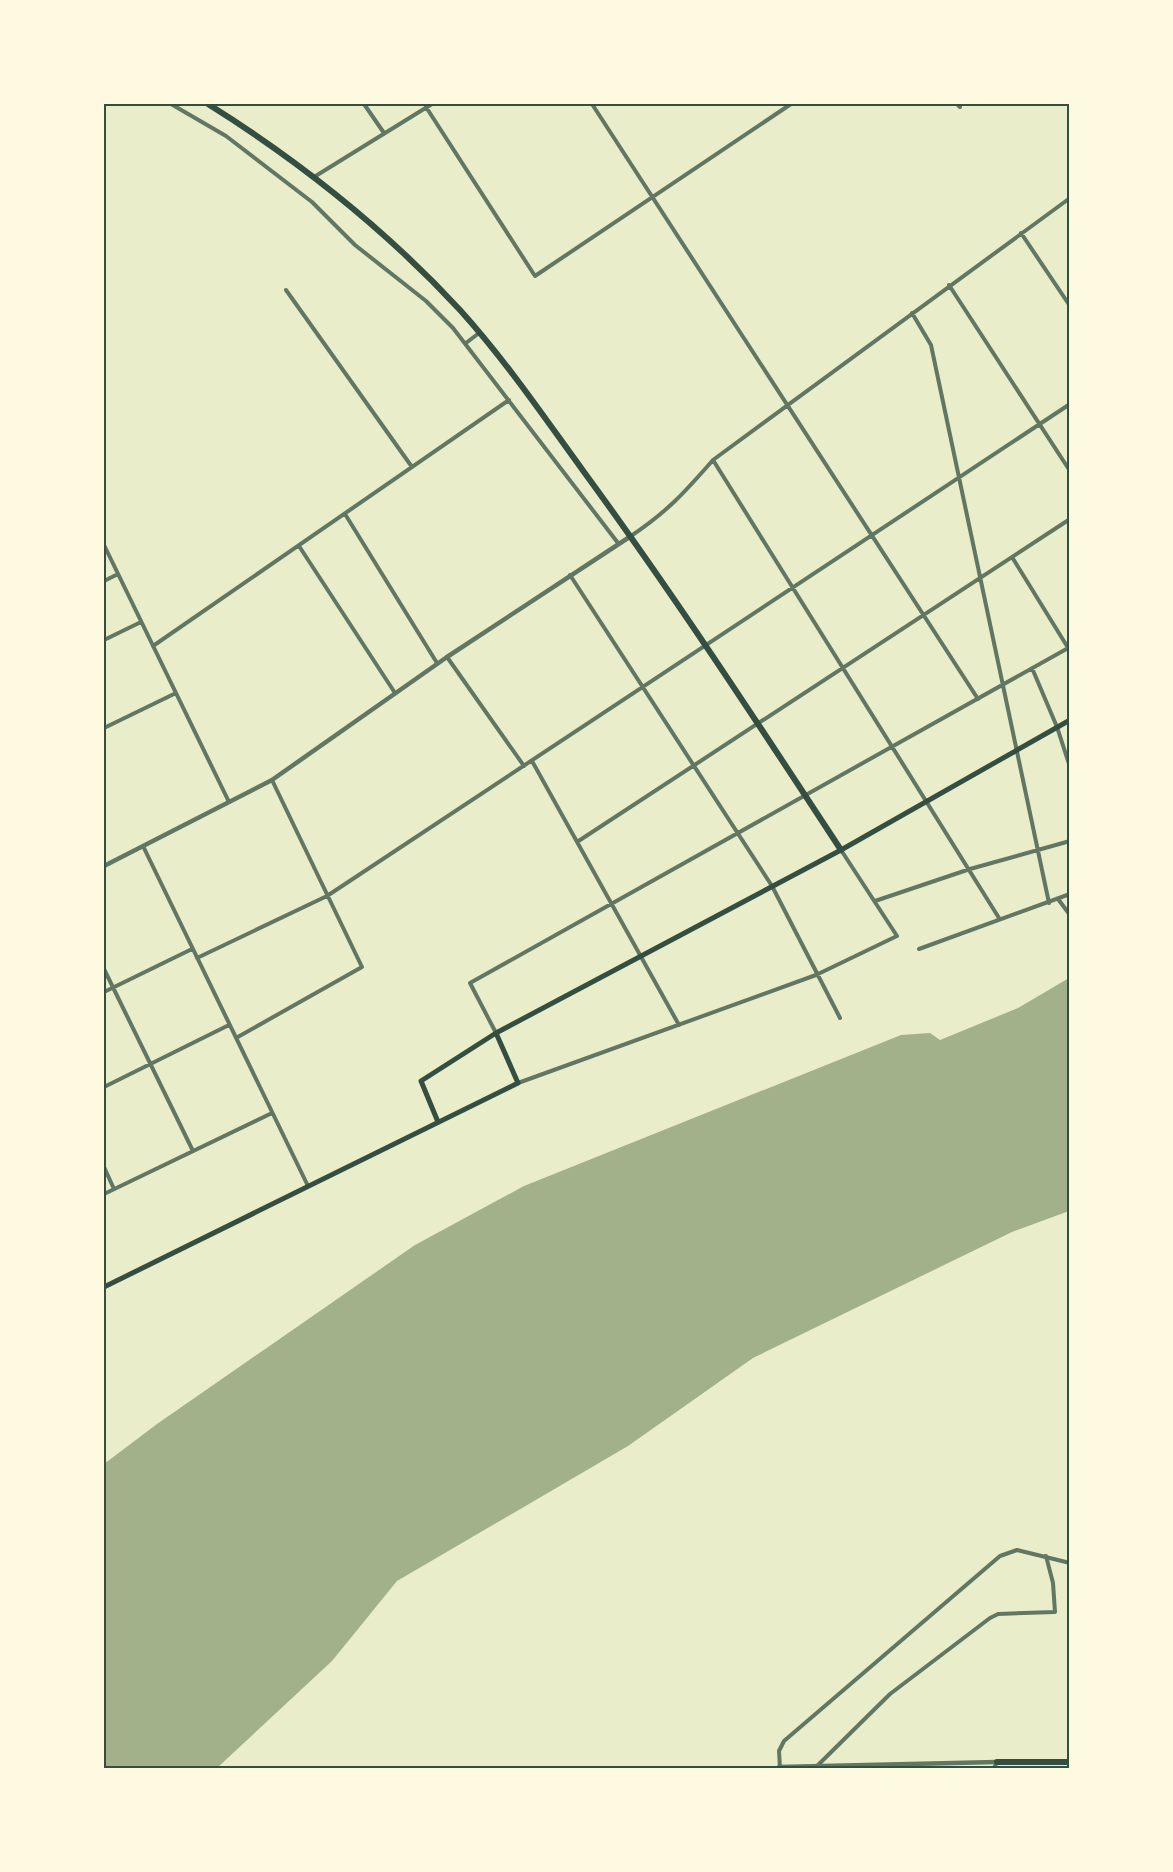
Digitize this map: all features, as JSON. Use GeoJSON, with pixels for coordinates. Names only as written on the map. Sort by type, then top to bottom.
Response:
{"type":"FeatureCollection","features":[{"type":"Feature","properties":{"kind":"main road"},"geometry":{"type":"LineString","coordinates":[[207,104],[275,147],[313,178],[410,260],[480,332],[516,376],[631,536],[840,850]]}},
{"type":"Feature","properties":{"kind":"main road"},"geometry":{"type":"LineString","coordinates":[[438,1122],[421,1081],[496,1033],[840,850],[1070,720]]}},
{"type":"Feature","properties":{"kind":"main road"},"geometry":{"type":"LineString","coordinates":[[104,1287],[518,1083],[496,1033]]}},
{"type":"Feature","properties":{"kind":"main road"},"geometry":{"type":"LineString","coordinates":[[995,1765],[1070,1762]]}},
{"type":"Feature","properties":{"kind":"street"},"geometry":{"type":"LineString","coordinates":[[171,104],[226,136],[312,202],[355,245],[426,301],[466,343],[618,543]]}},
{"type":"Feature","properties":{"kind":"street"},"geometry":{"type":"LineString","coordinates":[[364,104],[384,134]]}},
{"type":"Feature","properties":{"kind":"street"},"geometry":{"type":"LineString","coordinates":[[313,178],[432,104]]}},
{"type":"Feature","properties":{"kind":"street"},"geometry":{"type":"LineString","coordinates":[[592,104],[978,699]]}},
{"type":"Feature","properties":{"kind":"street"},"geometry":{"type":"LineString","coordinates":[[426,107],[535,276],[792,104]]}},
{"type":"Feature","properties":{"kind":"street"},"geometry":{"type":"LineString","coordinates":[[104,867],[272,780],[437,663],[663,514],[684,495],[713,460],[1070,198]]}},
{"type":"Feature","properties":{"kind":"street"},"geometry":{"type":"LineString","coordinates":[[1021,233],[1070,306]]}},
{"type":"Feature","properties":{"kind":"street"},"geometry":{"type":"LineString","coordinates":[[949,285],[1070,471]]}},
{"type":"Feature","properties":{"kind":"street"},"geometry":{"type":"LineString","coordinates":[[286,290],[412,467]]}},
{"type":"Feature","properties":{"kind":"street"},"geometry":{"type":"LineString","coordinates":[[912,313],[931,345],[1049,903]]}},
{"type":"Feature","properties":{"kind":"street"},"geometry":{"type":"LineString","coordinates":[[466,343],[480,332]]}},
{"type":"Feature","properties":{"kind":"street"},"geometry":{"type":"LineString","coordinates":[[153,646],[509,399]]}},
{"type":"Feature","properties":{"kind":"street"},"geometry":{"type":"LineString","coordinates":[[197,958],[327,896],[1070,404]]}},
{"type":"Feature","properties":{"kind":"street"},"geometry":{"type":"LineString","coordinates":[[713,460],[927,799],[999,918]]}},
{"type":"Feature","properties":{"kind":"street"},"geometry":{"type":"LineString","coordinates":[[345,514],[437,663]]}},
{"type":"Feature","properties":{"kind":"street"},"geometry":{"type":"LineString","coordinates":[[577,842],[1070,519]]}},
{"type":"Feature","properties":{"kind":"street"},"geometry":{"type":"LineString","coordinates":[[104,545],[230,802]]}},
{"type":"Feature","properties":{"kind":"street"},"geometry":{"type":"LineString","coordinates":[[299,546],[395,693]]}},
{"type":"Feature","properties":{"kind":"street"},"geometry":{"type":"LineString","coordinates":[[496,1033],[470,983],[1069,649],[1012,557]]}},
{"type":"Feature","properties":{"kind":"street"},"geometry":{"type":"LineString","coordinates":[[104,581],[118,574]]}},
{"type":"Feature","properties":{"kind":"street"},"geometry":{"type":"LineString","coordinates":[[570,575],[772,886],[840,1018]]}},
{"type":"Feature","properties":{"kind":"street"},"geometry":{"type":"LineString","coordinates":[[104,640],[141,622]]}},
{"type":"Feature","properties":{"kind":"street"},"geometry":{"type":"LineString","coordinates":[[447,657],[524,766]]}},
{"type":"Feature","properties":{"kind":"street"},"geometry":{"type":"LineString","coordinates":[[1032,668],[1057,727],[1070,767]]}},
{"type":"Feature","properties":{"kind":"street"},"geometry":{"type":"LineString","coordinates":[[104,728],[176,693]]}},
{"type":"Feature","properties":{"kind":"street"},"geometry":{"type":"LineString","coordinates":[[532,761],[679,1025]]}},
{"type":"Feature","properties":{"kind":"street"},"geometry":{"type":"LineString","coordinates":[[236,1038],[362,967],[272,780]]}},
{"type":"Feature","properties":{"kind":"street"},"geometry":{"type":"LineString","coordinates":[[875,901],[970,869],[1070,841]]}},
{"type":"Feature","properties":{"kind":"street"},"geometry":{"type":"LineString","coordinates":[[143,846],[308,1186]]}},
{"type":"Feature","properties":{"kind":"street"},"geometry":{"type":"LineString","coordinates":[[518,1083],[816,975],[897,936],[840,850]]}},
{"type":"Feature","properties":{"kind":"street"},"geometry":{"type":"LineString","coordinates":[[919,949],[1070,894]]}},
{"type":"Feature","properties":{"kind":"street"},"geometry":{"type":"LineString","coordinates":[[1058,899],[1070,915]]}},
{"type":"Feature","properties":{"kind":"street"},"geometry":{"type":"LineString","coordinates":[[104,992],[192,949]]}},
{"type":"Feature","properties":{"kind":"street"},"geometry":{"type":"LineString","coordinates":[[104,969],[193,1151]]}},
{"type":"Feature","properties":{"kind":"street"},"geometry":{"type":"LineString","coordinates":[[104,1087],[230,1025]]}},
{"type":"Feature","properties":{"kind":"street"},"geometry":{"type":"LineString","coordinates":[[104,1194],[272,1113]]}},
{"type":"Feature","properties":{"kind":"street"},"geometry":{"type":"LineString","coordinates":[[104,1167],[114,1189]]}},
{"type":"Feature","properties":{"kind":"street"},"geometry":{"type":"LineString","coordinates":[[995,1765],[780,1768],[779,1751],[784,1741],[1000,1556],[1017,1550],[1070,1563]]}},
{"type":"Feature","properties":{"kind":"street"},"geometry":{"type":"LineString","coordinates":[[817,1767],[890,1694],[990,1618],[998,1614],[1028,1615],[1055,1612],[1053,1582],[1046,1556]]}},
{"type":"Feature","properties":{"kind":"shaded area"},"geometry":{"type":"Polygon","coordinates":[[[1069,978],[1069,1211],[1012,1232],[753,1358],[628,1446],[397,1581],[332,1661],[217,1768],[104,1768],[104,1464],[157,1424],[415,1245],[524,1186],[901,1035],[930,1033],[940,1040],[1018,1008],[1069,978]]]}}]}
